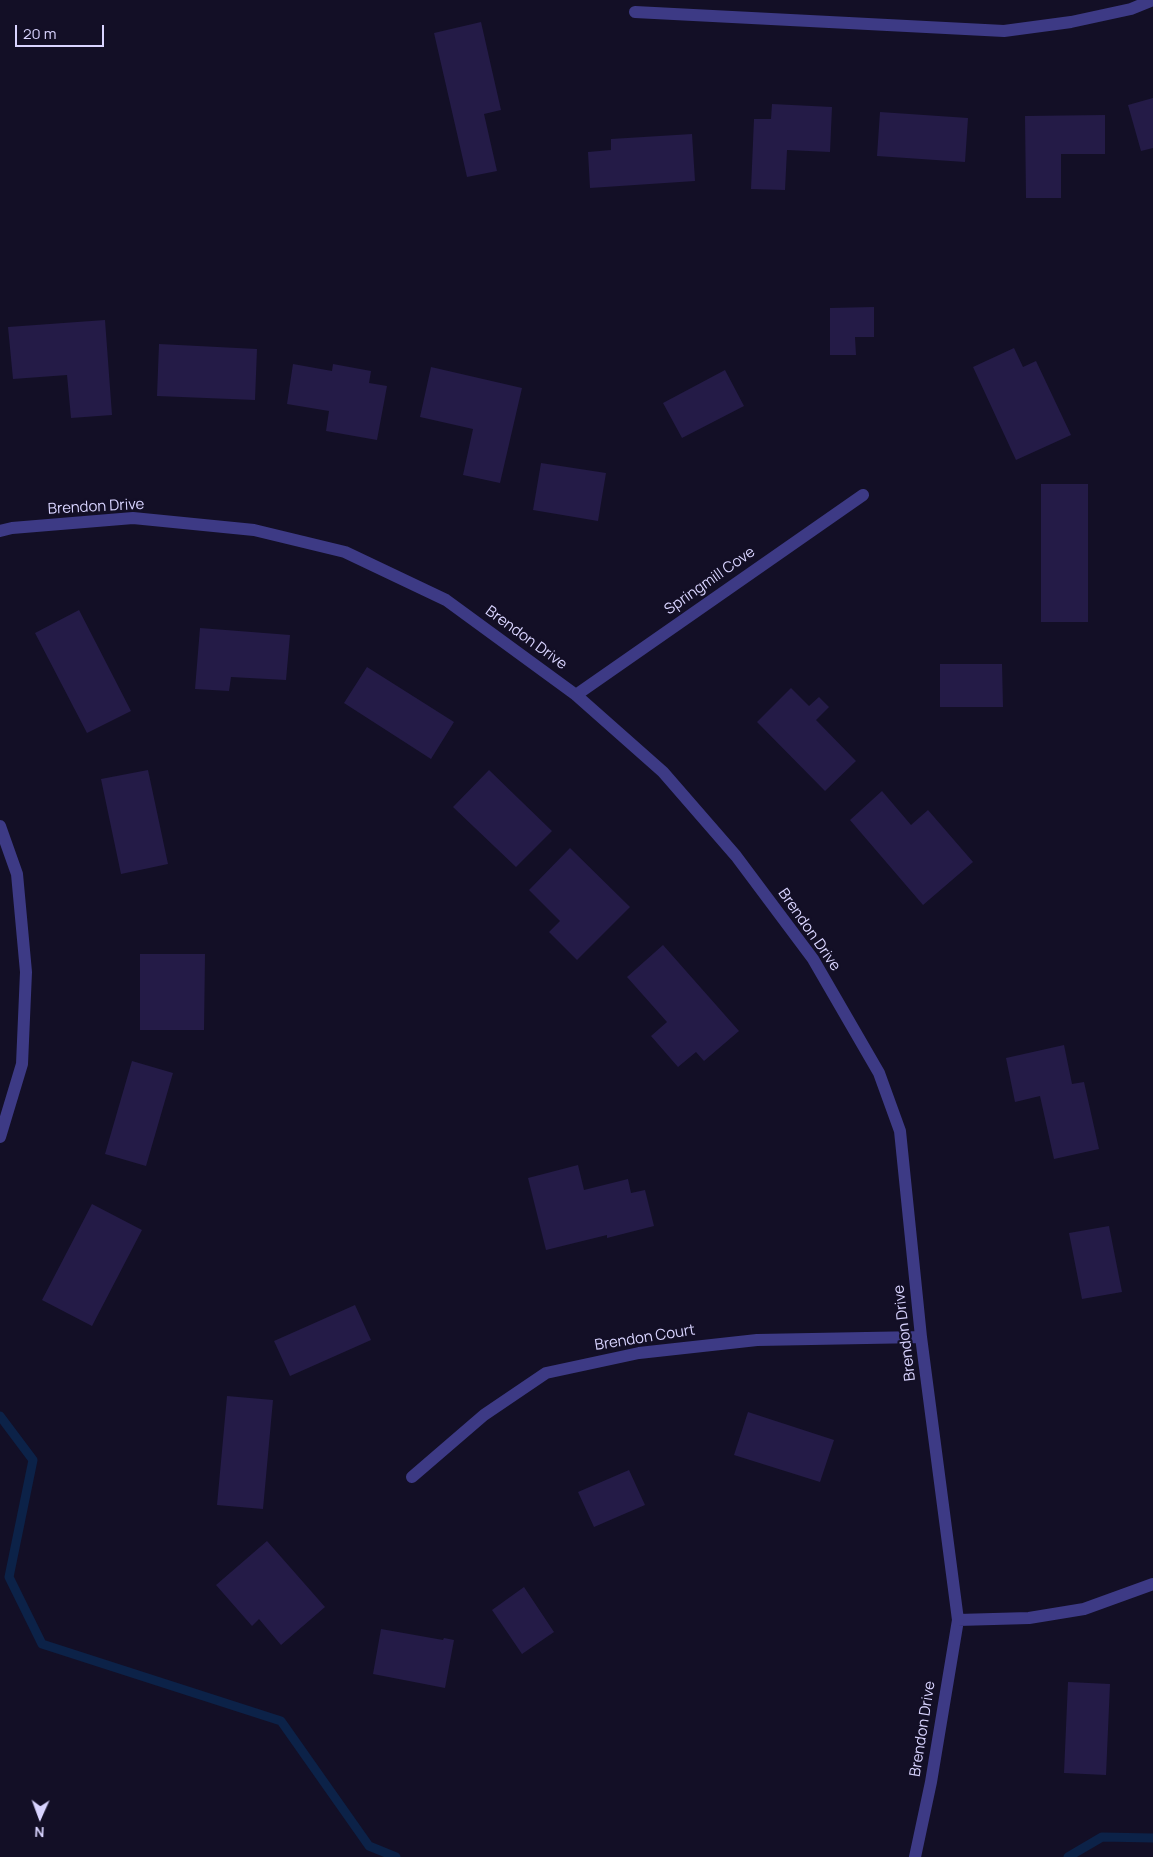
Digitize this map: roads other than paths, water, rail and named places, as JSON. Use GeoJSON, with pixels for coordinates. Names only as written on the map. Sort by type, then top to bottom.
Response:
{"type":"FeatureCollection","features":[{"type":"Feature","properties":{"kind":"street"},"geometry":{"type":"LineString","coordinates":[[635,12],[1004,31],[1072,22],[1131,9],[1153,0]]}},
{"type":"Feature","properties":{"kind":"street","name":"Springmill Cove"},"geometry":{"type":"LineString","coordinates":[[576,694],[863,495]]}},
{"type":"Feature","properties":{"kind":"street","name":"Brendon Drive"},"geometry":{"type":"LineString","coordinates":[[0,531],[12,528],[133,518],[254,530],[345,552],[446,600],[576,694],[663,772],[736,856],[813,959],[879,1073],[900,1131],[921,1337],[958,1620],[931,1782],[915,1857]]}},
{"type":"Feature","properties":{"kind":"street"},"geometry":{"type":"LineString","coordinates":[[0,826],[17,874],[26,972],[22,1064],[0,1137]]}},
{"type":"Feature","properties":{"kind":"street","name":"Brendon Court"},"geometry":{"type":"LineString","coordinates":[[412,1477],[484,1415],[546,1373],[639,1353],[757,1340],[921,1337]]}},
{"type":"Feature","properties":{"kind":"street"},"geometry":{"type":"LineString","coordinates":[[958,1620],[1029,1618],[1084,1609],[1153,1584]]}},
{"type":"Feature","properties":{"kind":"waterway"},"geometry":{"type":"LineString","coordinates":[[0,1416],[33,1460],[9,1577],[42,1644],[281,1721],[369,1846],[396,1857]]}},
{"type":"Feature","properties":{"kind":"waterway"},"geometry":{"type":"LineString","coordinates":[[1068,1857],[1102,1837],[1153,1838]]}}]}
